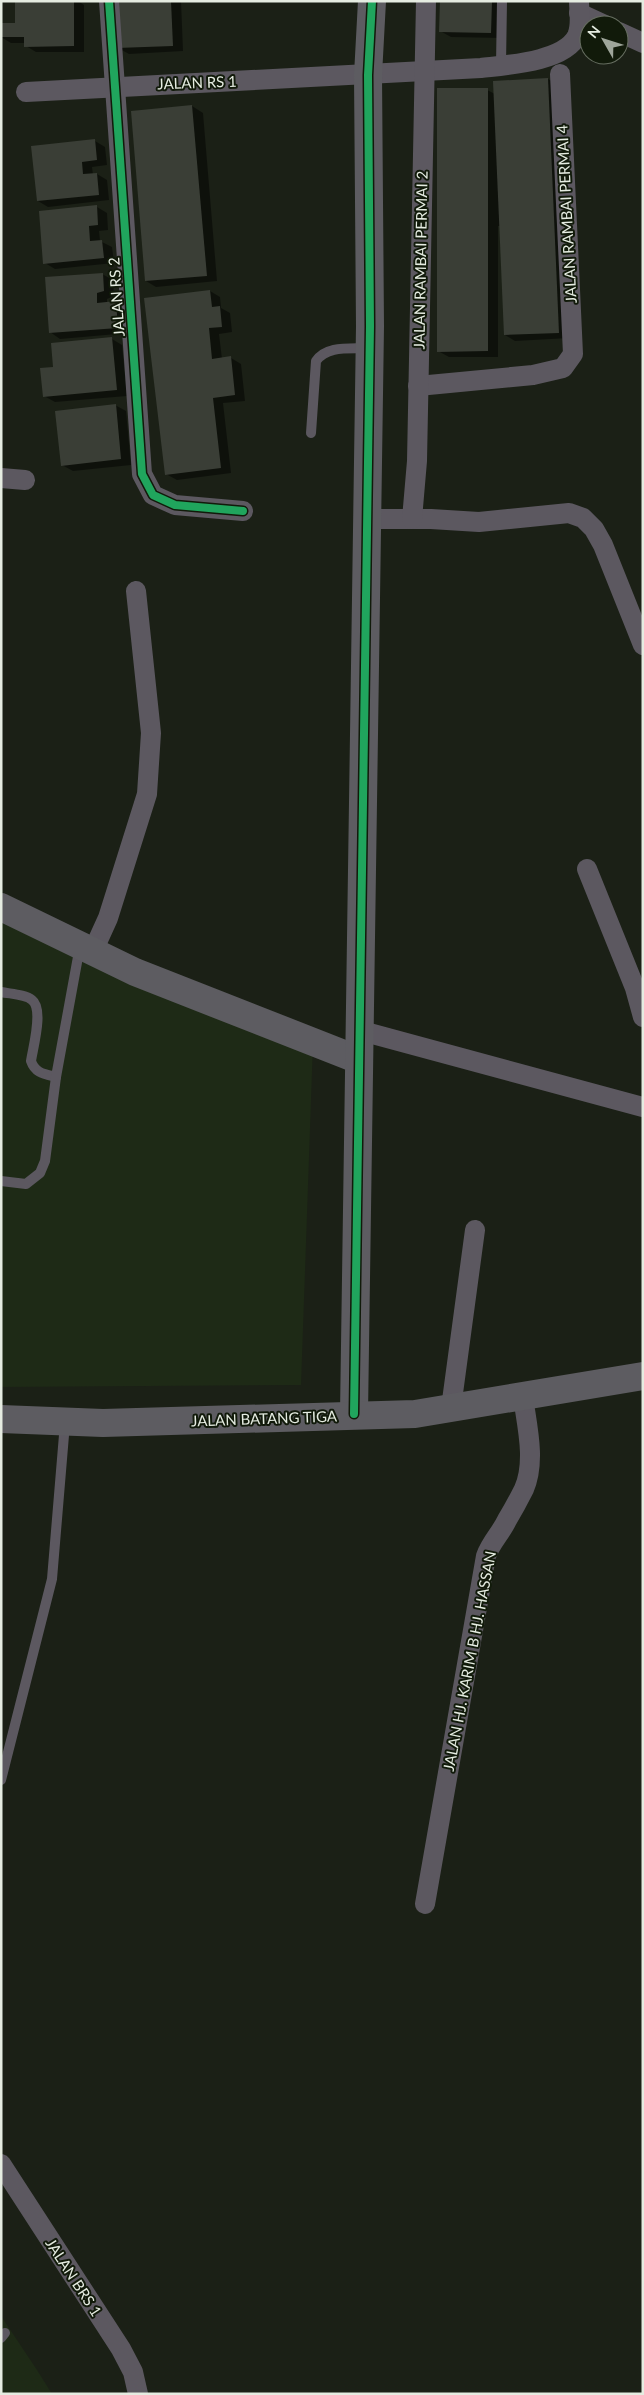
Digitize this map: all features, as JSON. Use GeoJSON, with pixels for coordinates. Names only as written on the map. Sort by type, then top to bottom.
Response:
{"type":"FeatureCollection","features":[{"type":"Feature","properties":{"kind":"street","name":"JALAN RS 2"},"geometry":{"type":"LineString","coordinates":[[109,1],[142,474],[153,495],[175,505],[243,511]]}},
{"type":"Feature","properties":{"kind":"street"},"geometry":{"type":"LineString","coordinates":[[354,1414],[358,1030],[370,348],[368,75],[372,1]]}},
{"type":"Feature","properties":{"kind":"street","name":"JALAN RAMBAI PERMAI 2"},"geometry":{"type":"LineString","coordinates":[[412,519],[417,461],[423,72],[426,1]]}},
{"type":"Feature","properties":{"kind":"street","name":"JALAN RS 1"},"geometry":{"type":"LineString","coordinates":[[26,92],[115,86],[423,72],[535,61],[563,49],[576,38],[580,27],[579,7]]}},
{"type":"Feature","properties":{"kind":"street"},"geometry":{"type":"LineString","coordinates":[[579,7],[591,15]]}},
{"type":"Feature","properties":{"kind":"street"},"geometry":{"type":"LineString","coordinates":[[629,37],[643,43]]}},
{"type":"Feature","properties":{"kind":"street","name":"JALAN RAMBAI PERMAI 4"},"geometry":{"type":"LineString","coordinates":[[418,386],[534,375],[563,368],[572,354],[560,74]]}},
{"type":"Feature","properties":{"kind":"street"},"geometry":{"type":"LineString","coordinates":[[1,478],[25,480]]}},
{"type":"Feature","properties":{"kind":"street"},"geometry":{"type":"LineString","coordinates":[[368,519],[480,522],[568,514],[584,518],[604,545],[643,645]]}},
{"type":"Feature","properties":{"kind":"street"},"geometry":{"type":"LineString","coordinates":[[87,948],[116,892],[147,794],[151,733],[136,591]]}},
{"type":"Feature","properties":{"kind":"street"},"geometry":{"type":"LineString","coordinates":[[587,869],[635,988],[643,1017]]}},
{"type":"Feature","properties":{"kind":"street"},"geometry":{"type":"LineString","coordinates":[[1,907],[135,972],[358,1060]]}},
{"type":"Feature","properties":{"kind":"street"},"geometry":{"type":"LineString","coordinates":[[358,1030],[643,1107]]}},
{"type":"Feature","properties":{"kind":"street"},"geometry":{"type":"LineString","coordinates":[[451,1408],[475,1230]]}},
{"type":"Feature","properties":{"kind":"street","name":"JALAN BATANG TIGA"},"geometry":{"type":"LineString","coordinates":[[1,1419],[103,1424],[314,1418],[354,1414],[415,1414],[643,1376]]}},
{"type":"Feature","properties":{"kind":"street","name":"JALAN HJ. KARIM B HJ. HASSAN"},"geometry":{"type":"LineString","coordinates":[[425,1904],[486,1556],[490,1545],[500,1533],[525,1488],[530,1466],[530,1443],[523,1397]]}},
{"type":"Feature","properties":{"kind":"street","name":"JALAN BRS 1"},"geometry":{"type":"LineString","coordinates":[[1,2164],[121,2349],[133,2372],[138,2394]]}},
{"type":"Feature","properties":{"kind":"lane"},"geometry":{"type":"LineString","coordinates":[[501,65],[502,1]]}},
{"type":"Feature","properties":{"kind":"lane"},"geometry":{"type":"LineString","coordinates":[[311,434],[316,361],[322,353],[332,350],[370,348]]}},
{"type":"Feature","properties":{"kind":"lane"},"geometry":{"type":"LineString","coordinates":[[1,1181],[26,1184],[40,1172],[45,1161],[56,1077],[87,948]]}},
{"type":"Feature","properties":{"kind":"lane"},"geometry":{"type":"LineString","coordinates":[[1,992],[31,998],[36,1005],[38,1014],[31,1061],[33,1068],[38,1072],[56,1077]]}},
{"type":"Feature","properties":{"kind":"lane"},"geometry":{"type":"LineString","coordinates":[[1,1780],[52,1579],[65,1422]]}},
{"type":"Feature","properties":{"kind":"shaded area"},"geometry":{"type":"Polygon","coordinates":[[[1,906],[313,1042],[301,1385],[1,1387],[1,906]]]}},
{"type":"Feature","properties":{"kind":"shaded area"},"geometry":{"type":"Polygon","coordinates":[[[1,2316],[37,2370],[52,2394],[1,2394],[1,2316]]]}},
{"type":"Feature","properties":{"kind":"building"},"geometry":{"type":"Polygon","coordinates":[[[15,1],[74,1],[74,46],[24,47],[24,37],[1,37],[1,23],[15,23],[15,1]]]}},
{"type":"Feature","properties":{"kind":"building"},"geometry":{"type":"Polygon","coordinates":[[[115,1],[171,1],[173,46],[117,48],[115,1]]]}},
{"type":"Feature","properties":{"kind":"building"},"geometry":{"type":"Polygon","coordinates":[[[440,1],[492,1],[491,33],[439,32],[440,1]]]}},
{"type":"Feature","properties":{"kind":"building"},"geometry":{"type":"Polygon","coordinates":[[[548,78],[559,333],[504,335],[493,81],[548,78]]]}},
{"type":"Feature","properties":{"kind":"building"},"geometry":{"type":"Polygon","coordinates":[[[437,88],[488,88],[488,351],[437,352],[437,88]]]}},
{"type":"Feature","properties":{"kind":"building"},"geometry":{"type":"Polygon","coordinates":[[[192,105],[207,276],[145,281],[131,111],[192,105]]]}},
{"type":"Feature","properties":{"kind":"building"},"geometry":{"type":"Polygon","coordinates":[[[95,139],[97,160],[82,162],[83,174],[97,173],[99,195],[37,201],[31,146],[95,139]]]}},
{"type":"Feature","properties":{"kind":"building"},"geometry":{"type":"Polygon","coordinates":[[[97,205],[98,225],[89,226],[90,241],[102,240],[104,258],[43,264],[39,211],[97,205]]]}},
{"type":"Feature","properties":{"kind":"building"},"geometry":{"type":"Polygon","coordinates":[[[103,273],[104,291],[97,293],[97,303],[116,301],[118,328],[49,333],[45,277],[103,273]]]}},
{"type":"Feature","properties":{"kind":"building"},"geometry":{"type":"Polygon","coordinates":[[[210,290],[212,307],[220,306],[222,327],[209,328],[212,359],[231,356],[235,395],[213,398],[221,468],[165,475],[144,298],[210,290]]]}},
{"type":"Feature","properties":{"kind":"building"},"geometry":{"type":"Polygon","coordinates":[[[112,337],[117,390],[43,397],[40,368],[53,367],[51,343],[112,337]]]}},
{"type":"Feature","properties":{"kind":"building"},"geometry":{"type":"Polygon","coordinates":[[[116,404],[121,459],[61,466],[55,411],[116,404]]]}},
{"type":"Feature","properties":{"kind":"cycle path"},"geometry":{"type":"LineString","coordinates":[[109,1],[142,474],[153,495],[175,505],[243,511]]}},
{"type":"Feature","properties":{"kind":"cycle path"},"geometry":{"type":"LineString","coordinates":[[354,1414],[370,326],[368,75],[372,1]]}}]}
